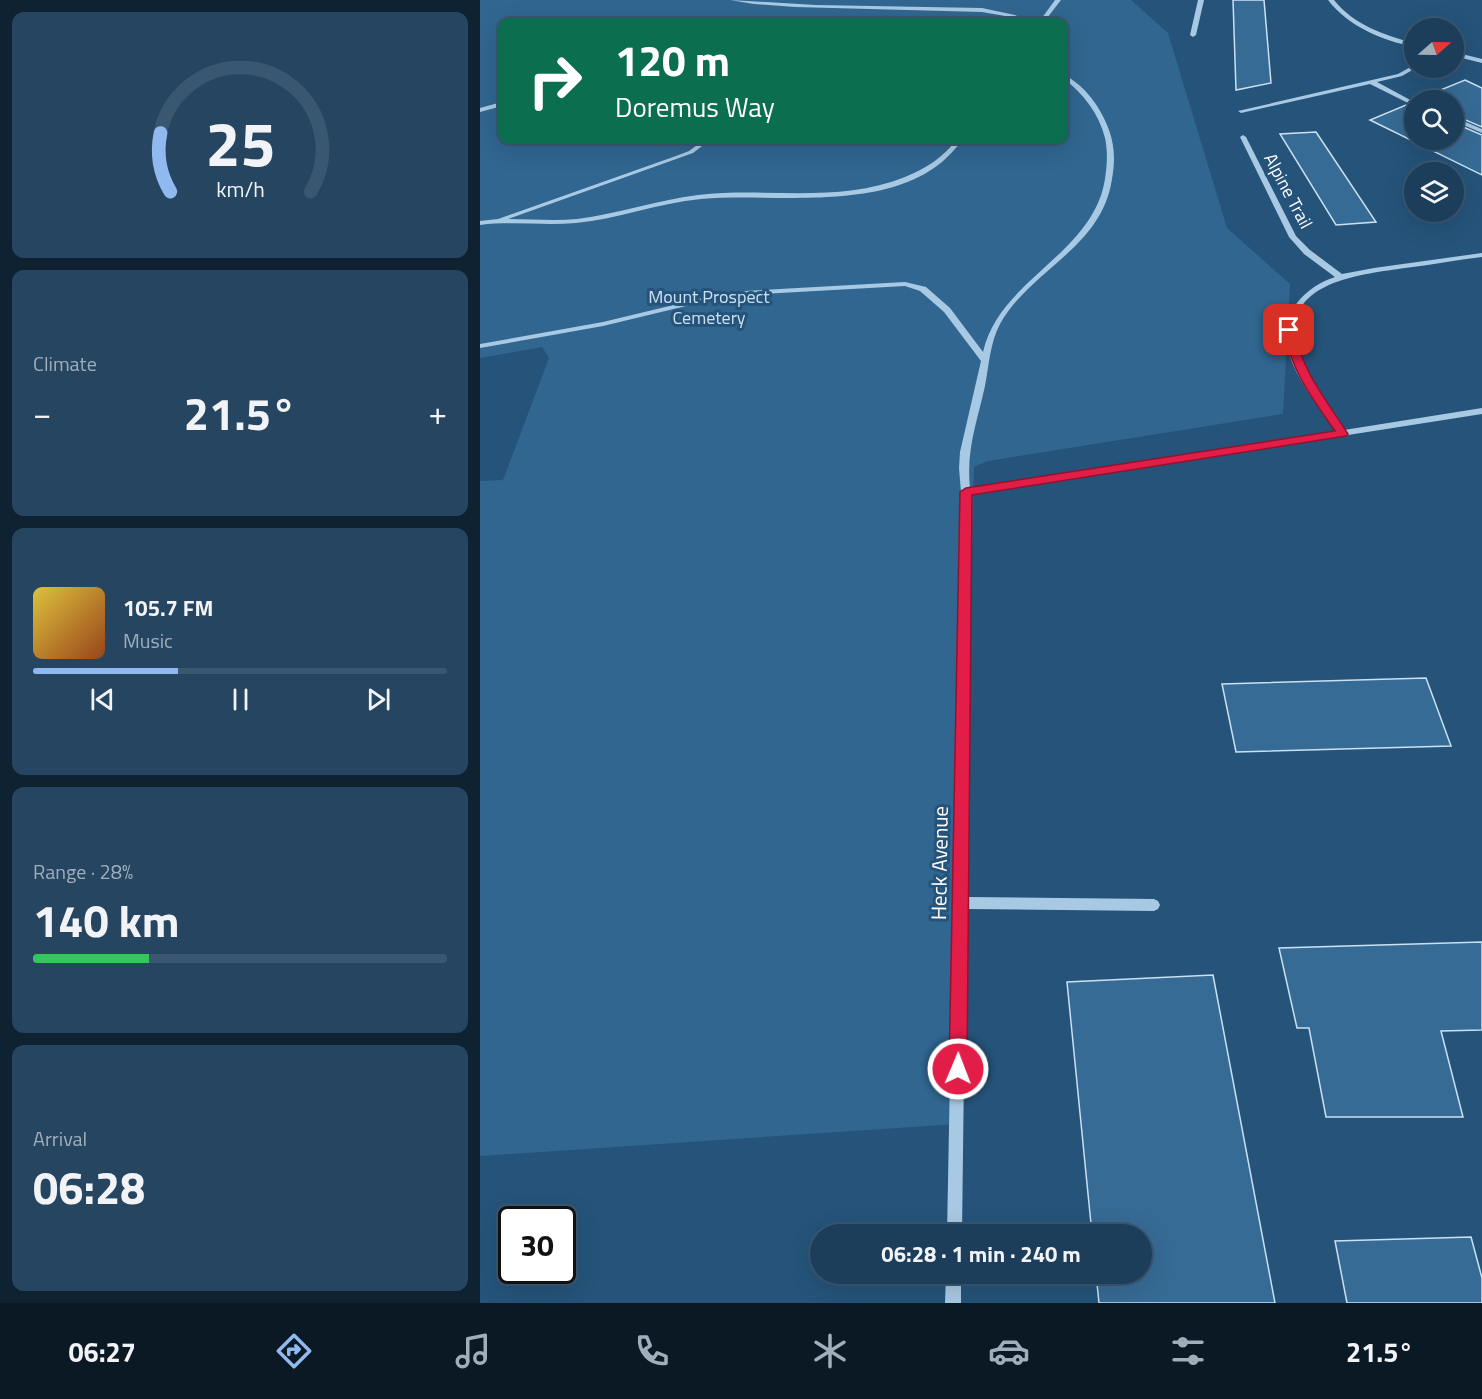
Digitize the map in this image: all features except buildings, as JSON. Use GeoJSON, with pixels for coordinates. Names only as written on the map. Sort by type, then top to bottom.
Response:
{"type":"FeatureCollection","features":[{"type":"Feature","properties":{"kind":"street"},"geometry":{"type":"LineString","coordinates":[[733,0],[848,7],[986,11],[1013,15],[1018,18]]}},
{"type":"Feature","properties":{"kind":"street"},"geometry":{"type":"LineString","coordinates":[[1044,18],[1058,0]]}},
{"type":"Feature","properties":{"kind":"street"},"geometry":{"type":"LineString","coordinates":[[1193,35],[1201,0]]}},
{"type":"Feature","properties":{"kind":"street"},"geometry":{"type":"LineString","coordinates":[[1331,0],[1336,8],[1361,25],[1404,42]]}},
{"type":"Feature","properties":{"kind":"street"},"geometry":{"type":"LineString","coordinates":[[1464,56],[1482,61]]}},
{"type":"Feature","properties":{"kind":"street"},"geometry":{"type":"LineString","coordinates":[[1241,111],[1404,73]]}},
{"type":"Feature","properties":{"kind":"street","name":"Heck Avenue"},"geometry":{"type":"LineString","coordinates":[[954,1224],[966,492],[964,460],[985,370],[989,340],[1010,305],[1037,275],[1071,249],[1087,231],[1100,213],[1108,191],[1111,153],[1106,128],[1089,99],[1068,81]]}},
{"type":"Feature","properties":{"kind":"street"},"geometry":{"type":"LineString","coordinates":[[1372,82],[1404,99]]}},
{"type":"Feature","properties":{"kind":"street"},"geometry":{"type":"LineString","coordinates":[[480,110],[498,105]]}},
{"type":"Feature","properties":{"kind":"street"},"geometry":{"type":"LineString","coordinates":[[1464,123],[1482,131]]}},
{"type":"Feature","properties":{"kind":"street","name":"Alpine Trail"},"geometry":{"type":"LineString","coordinates":[[1243,137],[1293,237],[1307,252],[1339,276]]}},
{"type":"Feature","properties":{"kind":"street"},"geometry":{"type":"LineString","coordinates":[[480,223],[497,220],[678,157],[691,152],[702,144]]}},
{"type":"Feature","properties":{"kind":"street"},"geometry":{"type":"LineString","coordinates":[[497,220],[533,223],[575,221],[652,204],[701,197],[846,195],[870,191],[910,178],[945,157],[956,144]]}},
{"type":"Feature","properties":{"kind":"street"},"geometry":{"type":"LineString","coordinates":[[1342,434],[1311,388],[1294,354],[1289,330],[1292,317],[1303,298],[1316,287],[1339,276],[1478,255],[1482,263]]}},
{"type":"Feature","properties":{"kind":"street"},"geometry":{"type":"LineString","coordinates":[[480,346],[603,324],[711,298],[745,293],[896,284],[923,289],[947,310],[985,360]]}},
{"type":"Feature","properties":{"kind":"street"},"geometry":{"type":"LineString","coordinates":[[966,492],[1482,411]]}},
{"type":"Feature","properties":{"kind":"street"},"geometry":{"type":"LineString","coordinates":[[960,903],[1154,905]]}},
{"type":"Feature","properties":{"kind":"street"},"geometry":{"type":"LineString","coordinates":[[953,1303],[954,1284]]}},
{"type":"Feature","properties":{"kind":"green space","name":"Mount Prospect Cemetery"},"geometry":{"type":"Polygon","coordinates":[[[480,0],[1131,0],[1168,33],[1227,228],[1290,284],[1283,414],[988,461],[974,467],[958,1124],[480,1156],[480,481],[503,480],[549,358],[542,347],[480,358],[480,0]]]}},
{"type":"Feature","properties":{"kind":"route"},"geometry":{"type":"LineString","coordinates":[[958,1069],[966,492],[1342,434],[1311,388],[1294,354],[1289,330]]}}]}
